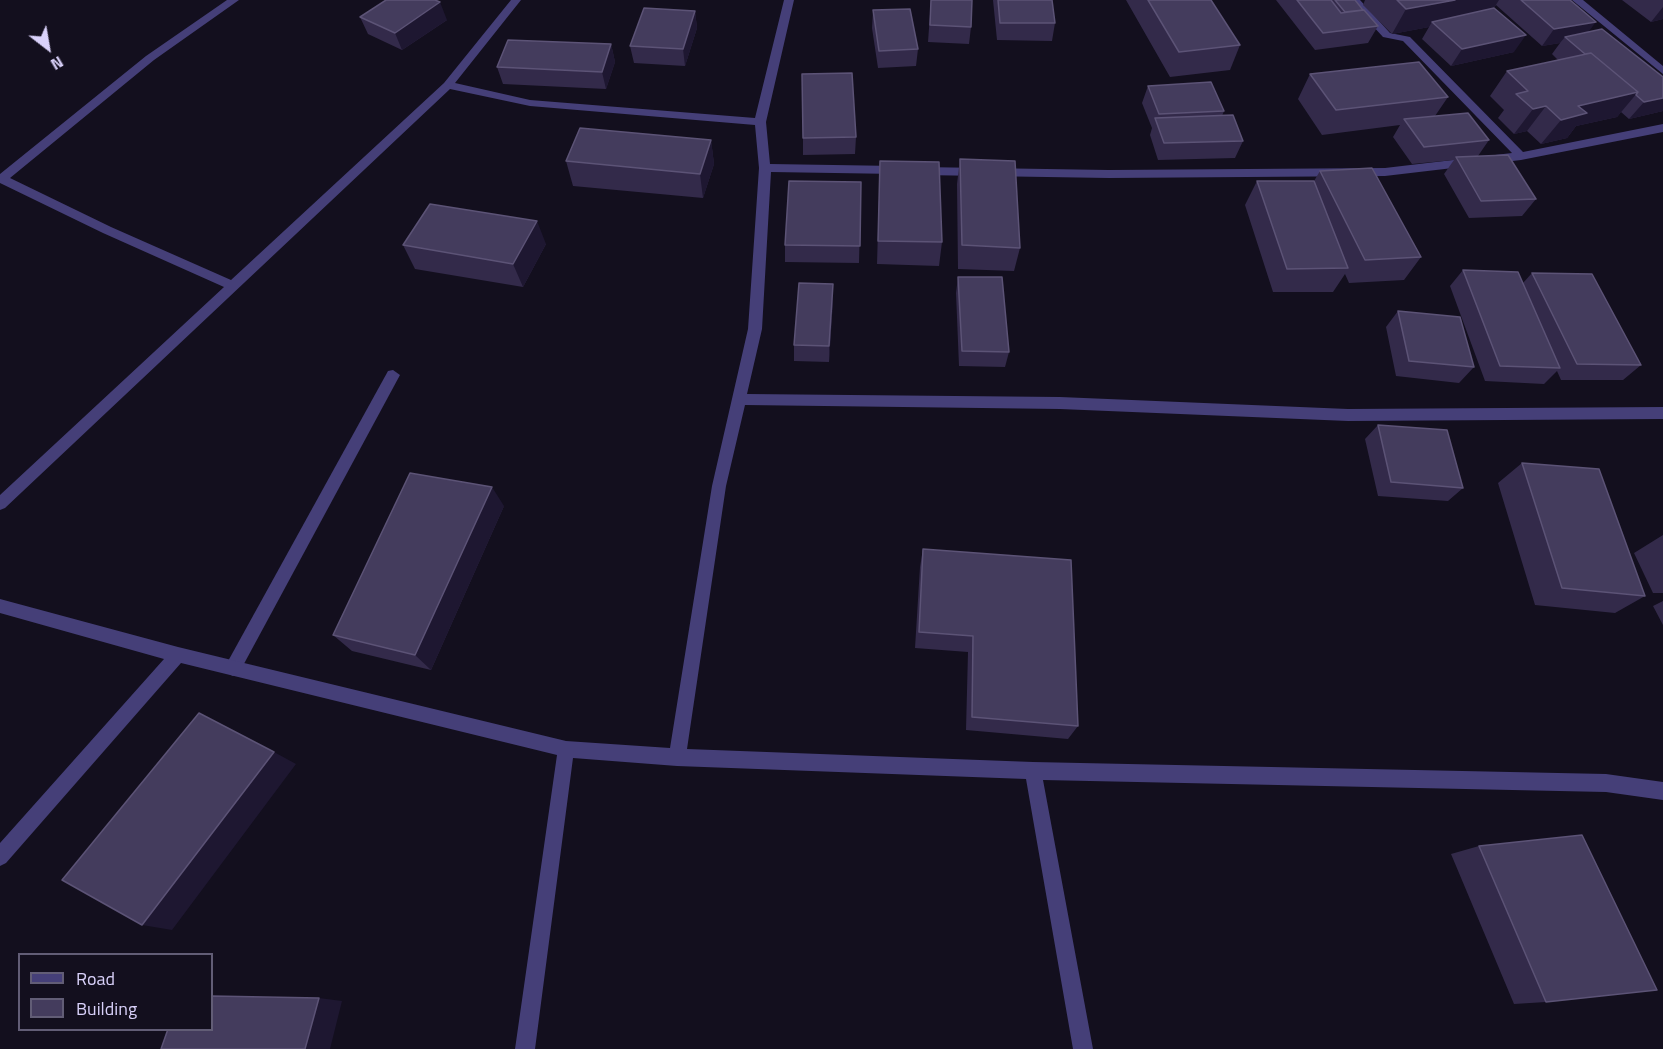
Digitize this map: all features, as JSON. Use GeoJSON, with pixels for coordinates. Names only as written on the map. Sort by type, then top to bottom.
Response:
{"type":"FeatureCollection","features":[{"type":"Feature","properties":{"kind":"street"},"geometry":{"type":"LineString","coordinates":[[233,286],[107,230],[0,178],[150,58],[234,0]]}},
{"type":"Feature","properties":{"kind":"street"},"geometry":{"type":"LineString","coordinates":[[0,504],[448,85],[516,0]]}},
{"type":"Feature","properties":{"kind":"street"},"geometry":{"type":"LineString","coordinates":[[677,757],[719,486],[755,329],[765,168],[760,122],[789,0]]}},
{"type":"Feature","properties":{"kind":"street"},"geometry":{"type":"LineString","coordinates":[[1354,0],[1387,35],[1406,39],[1521,156]]}},
{"type":"Feature","properties":{"kind":"street"},"geometry":{"type":"LineString","coordinates":[[1577,0],[1663,71]]}},
{"type":"Feature","properties":{"kind":"street"},"geometry":{"type":"LineString","coordinates":[[448,85],[530,103],[760,122]]}},
{"type":"Feature","properties":{"kind":"street"},"geometry":{"type":"LineString","coordinates":[[765,168],[1109,174],[1385,172],[1521,156],[1663,128]]}},
{"type":"Feature","properties":{"kind":"street"},"geometry":{"type":"LineString","coordinates":[[233,668],[393,375]]}},
{"type":"Feature","properties":{"kind":"street"},"geometry":{"type":"LineString","coordinates":[[739,399],[1060,404],[1348,415],[1663,413]]}},
{"type":"Feature","properties":{"kind":"street"},"geometry":{"type":"LineString","coordinates":[[0,606],[178,655],[566,749],[677,757],[1033,771],[1606,783],[1663,791]]}},
{"type":"Feature","properties":{"kind":"street"},"geometry":{"type":"LineString","coordinates":[[0,857],[178,655]]}},
{"type":"Feature","properties":{"kind":"street"},"geometry":{"type":"LineString","coordinates":[[525,1049],[566,749]]}},
{"type":"Feature","properties":{"kind":"street"},"geometry":{"type":"LineString","coordinates":[[1033,771],[1083,1049]]}},
{"type":"Feature","properties":{"kind":"building"},"geometry":{"type":"Polygon","coordinates":[[[386,0],[435,0],[440,2],[395,33],[360,17],[386,0]]]}},
{"type":"Feature","properties":{"kind":"building"},"geometry":{"type":"Polygon","coordinates":[[[931,0],[972,0],[971,27],[930,25],[931,0]]]}},
{"type":"Feature","properties":{"kind":"building"},"geometry":{"type":"Polygon","coordinates":[[[998,0],[1052,0],[1055,23],[1000,23],[998,0]]]}},
{"type":"Feature","properties":{"kind":"building"},"geometry":{"type":"Polygon","coordinates":[[[1148,0],[1211,0],[1240,45],[1179,52],[1148,0]]]}},
{"type":"Feature","properties":{"kind":"building"},"geometry":{"type":"Polygon","coordinates":[[[1297,0],[1331,0],[1341,13],[1364,10],[1378,26],[1323,33],[1297,0]]]}},
{"type":"Feature","properties":{"kind":"building"},"geometry":{"type":"Polygon","coordinates":[[[1335,0],[1355,0],[1363,10],[1345,12],[1335,0]]]}},
{"type":"Feature","properties":{"kind":"building"},"geometry":{"type":"Polygon","coordinates":[[[1397,0],[1455,0],[1406,9],[1397,0]]]}},
{"type":"Feature","properties":{"kind":"building"},"geometry":{"type":"Polygon","coordinates":[[[1521,0],[1570,0],[1596,22],[1554,29],[1521,0]]]}},
{"type":"Feature","properties":{"kind":"building"},"geometry":{"type":"Polygon","coordinates":[[[644,8],[695,11],[683,49],[630,46],[644,8]]]}},
{"type":"Feature","properties":{"kind":"building"},"geometry":{"type":"Polygon","coordinates":[[[1494,8],[1526,35],[1462,49],[1432,22],[1494,8]]]}},
{"type":"Feature","properties":{"kind":"building"},"geometry":{"type":"Polygon","coordinates":[[[910,9],[918,49],[879,51],[873,10],[910,9]]]}},
{"type":"Feature","properties":{"kind":"building"},"geometry":{"type":"Polygon","coordinates":[[[1602,29],[1663,77],[1663,98],[1644,102],[1636,95],[1638,92],[1591,53],[1585,54],[1565,37],[1602,29]]]}},
{"type":"Feature","properties":{"kind":"building"},"geometry":{"type":"Polygon","coordinates":[[[508,40],[611,44],[602,72],[497,67],[508,40]]]}},
{"type":"Feature","properties":{"kind":"building"},"geometry":{"type":"Polygon","coordinates":[[[1591,53],[1638,92],[1578,106],[1587,113],[1561,120],[1546,106],[1533,109],[1516,94],[1528,91],[1507,71],[1591,53]]]}},
{"type":"Feature","properties":{"kind":"building"},"geometry":{"type":"Polygon","coordinates":[[[1419,62],[1448,97],[1336,110],[1310,74],[1419,62]]]}},
{"type":"Feature","properties":{"kind":"building"},"geometry":{"type":"Polygon","coordinates":[[[852,73],[856,137],[803,138],[802,74],[852,73]]]}},
{"type":"Feature","properties":{"kind":"building"},"geometry":{"type":"Polygon","coordinates":[[[1211,82],[1224,111],[1159,114],[1148,86],[1211,82]]]}},
{"type":"Feature","properties":{"kind":"building"},"geometry":{"type":"Polygon","coordinates":[[[1468,113],[1489,140],[1424,147],[1404,119],[1468,113]]]}},
{"type":"Feature","properties":{"kind":"building"},"geometry":{"type":"Polygon","coordinates":[[[1233,115],[1243,141],[1164,143],[1155,118],[1233,115]]]}},
{"type":"Feature","properties":{"kind":"building"},"geometry":{"type":"Polygon","coordinates":[[[580,128],[711,140],[700,174],[566,161],[580,128]]]}},
{"type":"Feature","properties":{"kind":"building"},"geometry":{"type":"Polygon","coordinates":[[[1508,155],[1536,199],[1481,201],[1456,157],[1508,155]]]}},
{"type":"Feature","properties":{"kind":"building"},"geometry":{"type":"Polygon","coordinates":[[[960,159],[1015,161],[1020,248],[962,245],[960,159]]]}},
{"type":"Feature","properties":{"kind":"building"},"geometry":{"type":"Polygon","coordinates":[[[880,161],[939,162],[942,242],[878,241],[880,161]]]}},
{"type":"Feature","properties":{"kind":"building"},"geometry":{"type":"Polygon","coordinates":[[[1372,168],[1421,257],[1365,260],[1320,171],[1372,168]]]}},
{"type":"Feature","properties":{"kind":"building"},"geometry":{"type":"Polygon","coordinates":[[[789,181],[861,182],[860,246],[785,245],[789,181]]]}},
{"type":"Feature","properties":{"kind":"building"},"geometry":{"type":"Polygon","coordinates":[[[1257,181],[1314,181],[1348,268],[1287,269],[1257,181]]]}},
{"type":"Feature","properties":{"kind":"building"},"geometry":{"type":"Polygon","coordinates":[[[430,204],[537,221],[513,264],[403,245],[430,204]]]}},
{"type":"Feature","properties":{"kind":"building"},"geometry":{"type":"Polygon","coordinates":[[[1463,270],[1518,272],[1560,368],[1500,366],[1463,270]]]}},
{"type":"Feature","properties":{"kind":"building"},"geometry":{"type":"Polygon","coordinates":[[[1532,273],[1592,274],[1641,365],[1577,364],[1532,273]]]}},
{"type":"Feature","properties":{"kind":"building"},"geometry":{"type":"Polygon","coordinates":[[[958,277],[1002,277],[1009,352],[962,351],[958,277]]]}},
{"type":"Feature","properties":{"kind":"building"},"geometry":{"type":"Polygon","coordinates":[[[799,283],[833,284],[829,346],[794,345],[799,283]]]}},
{"type":"Feature","properties":{"kind":"building"},"geometry":{"type":"Polygon","coordinates":[[[1398,311],[1460,317],[1474,367],[1409,361],[1398,311]]]}},
{"type":"Feature","properties":{"kind":"building"},"geometry":{"type":"Polygon","coordinates":[[[1378,425],[1447,430],[1463,488],[1391,482],[1378,425]]]}},
{"type":"Feature","properties":{"kind":"building"},"geometry":{"type":"Polygon","coordinates":[[[1522,463],[1599,469],[1645,596],[1562,588],[1522,463]]]}},
{"type":"Feature","properties":{"kind":"building"},"geometry":{"type":"Polygon","coordinates":[[[410,473],[492,487],[415,655],[333,635],[410,473]]]}},
{"type":"Feature","properties":{"kind":"building"},"geometry":{"type":"Polygon","coordinates":[[[923,549],[1071,560],[1078,726],[972,717],[973,636],[919,632],[923,549]]]}},
{"type":"Feature","properties":{"kind":"building"},"geometry":{"type":"Polygon","coordinates":[[[199,713],[274,752],[142,925],[62,880],[199,713]]]}},
{"type":"Feature","properties":{"kind":"building"},"geometry":{"type":"Polygon","coordinates":[[[1582,835],[1657,990],[1546,1002],[1479,846],[1582,835]]]}},
{"type":"Feature","properties":{"kind":"building"},"geometry":{"type":"Polygon","coordinates":[[[213,996],[319,998],[305,1049],[161,1049],[167,1031],[213,1031],[213,996]]]}}]}
